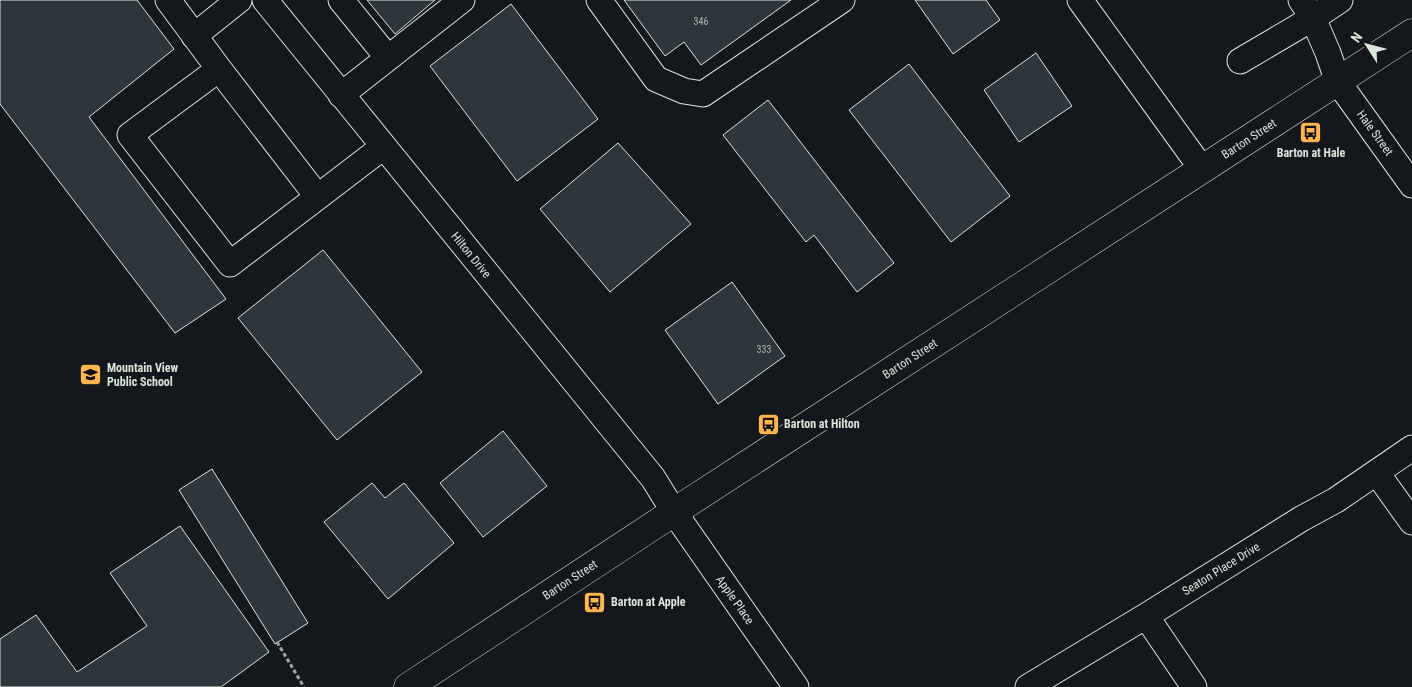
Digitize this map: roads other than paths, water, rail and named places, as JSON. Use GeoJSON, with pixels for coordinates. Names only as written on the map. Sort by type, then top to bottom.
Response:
{"type":"FeatureCollection","features":[{"type":"Feature","properties":{"kind":"main road","name":"Barton Street"},"geometry":{"type":"LineString","coordinates":[[408,687],[1412,33]]}},
{"type":"Feature","properties":{"kind":"street"},"geometry":{"type":"LineString","coordinates":[[168,0],[318,196]]}},
{"type":"Feature","properties":{"kind":"street"},"geometry":{"type":"LineString","coordinates":[[194,36],[239,0]]}},
{"type":"Feature","properties":{"kind":"street","name":"Hilton Drive"},"geometry":{"type":"LineString","coordinates":[[264,0],[653,478],[674,512]]}},
{"type":"Feature","properties":{"kind":"street"},"geometry":{"type":"LineString","coordinates":[[341,0],[388,58]]}},
{"type":"Feature","properties":{"kind":"street"},"geometry":{"type":"LineString","coordinates":[[341,95],[462,0]]}},
{"type":"Feature","properties":{"kind":"street"},"geometry":{"type":"LineString","coordinates":[[599,0],[656,79],[684,91],[703,94],[842,0]]}},
{"type":"Feature","properties":{"kind":"street"},"geometry":{"type":"LineString","coordinates":[[1080,0],[1202,170]]}},
{"type":"Feature","properties":{"kind":"street"},"geometry":{"type":"LineString","coordinates":[[1240,61],[1307,9],[1340,0]]}},
{"type":"Feature","properties":{"kind":"street","name":"Hale Street"},"geometry":{"type":"LineString","coordinates":[[1307,9],[1328,53],[1338,82],[1412,185]]}},
{"type":"Feature","properties":{"kind":"street"},"geometry":{"type":"LineString","coordinates":[[219,69],[130,135],[230,264],[383,146]]}},
{"type":"Feature","properties":{"kind":"street","name":"Seaton Place Drive"},"geometry":{"type":"LineString","coordinates":[[1028,687],[1301,519],[1336,500],[1412,448]]}},
{"type":"Feature","properties":{"kind":"street"},"geometry":{"type":"LineString","coordinates":[[1377,473],[1412,522]]}},
{"type":"Feature","properties":{"kind":"street","name":"Apple Place"},"geometry":{"type":"LineString","coordinates":[[674,512],[796,687]]}},
{"type":"Feature","properties":{"kind":"street"},"geometry":{"type":"LineString","coordinates":[[1146,616],[1194,687]]}},
{"type":"Feature","properties":{"kind":"place","name":"Barton at Hale"},"geometry":{"type":"Point","coordinates":[1311,132]}},
{"type":"Feature","properties":{"kind":"place","name":"Mountain View Public School"},"geometry":{"type":"Point","coordinates":[91,375]}},
{"type":"Feature","properties":{"kind":"place","name":"Barton at Hilton"},"geometry":{"type":"Point","coordinates":[768,424]}},
{"type":"Feature","properties":{"kind":"place","name":"Barton at Apple"},"geometry":{"type":"Point","coordinates":[595,602]}}]}
